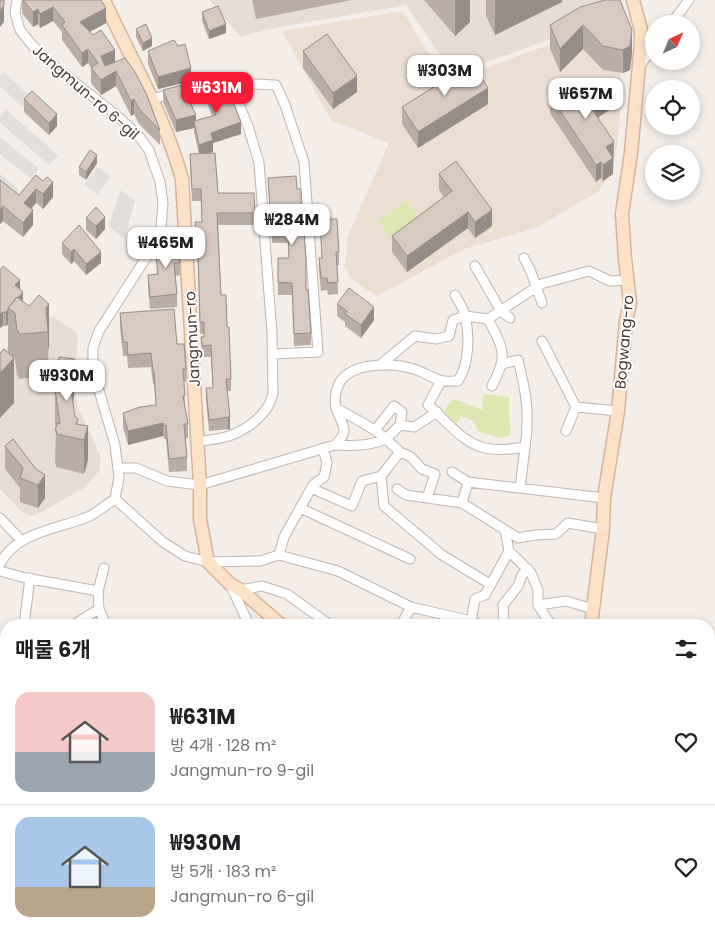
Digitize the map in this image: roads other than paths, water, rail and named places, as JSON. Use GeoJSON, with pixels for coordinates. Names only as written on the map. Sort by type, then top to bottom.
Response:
{"type":"FeatureCollection","features":[{"type":"Feature","properties":{"kind":"street","name":"Jangmun-ro 6-gil"},"geometry":{"type":"LineString","coordinates":[[17,0],[15,13],[20,30],[49,62],[115,114],[138,135],[149,150],[160,182],[163,203],[161,228],[153,247],[99,331],[93,348],[93,370],[114,445],[120,477],[116,499]]}},
{"type":"Feature","properties":{"kind":"street","name":"Jangmun-ro"},"geometry":{"type":"LineString","coordinates":[[104,0],[152,99],[176,159],[182,180],[200,485],[200,519],[208,562]]}},
{"type":"Feature","properties":{"kind":"street","name":"Bogwang-ro"},"geometry":{"type":"LineString","coordinates":[[592,619],[604,498],[618,410],[626,321],[630,303],[622,214],[631,153],[641,30],[633,0]]}},
{"type":"Feature","properties":{"kind":"street"},"geometry":{"type":"LineString","coordinates":[[678,15],[689,0]]}},
{"type":"Feature","properties":{"kind":"street"},"geometry":{"type":"LineString","coordinates":[[639,66],[645,58]]}},
{"type":"Feature","properties":{"kind":"street"},"geometry":{"type":"LineString","coordinates":[[197,442],[229,436],[252,423],[262,416],[272,402],[273,393],[272,333],[258,163],[248,126],[230,83]]}},
{"type":"Feature","properties":{"kind":"street"},"geometry":{"type":"LineString","coordinates":[[152,99],[202,85],[230,83],[276,85],[285,105],[304,162],[318,352],[272,354]]}},
{"type":"Feature","properties":{"kind":"street"},"geometry":{"type":"LineString","coordinates":[[524,258],[542,303]]}},
{"type":"Feature","properties":{"kind":"street"},"geometry":{"type":"LineString","coordinates":[[475,266],[500,311],[510,318]]}},
{"type":"Feature","properties":{"kind":"street"},"geometry":{"type":"LineString","coordinates":[[380,365],[415,336],[436,340],[448,336],[453,320],[465,316],[488,319],[541,284],[589,272],[610,281],[628,280]]}},
{"type":"Feature","properties":{"kind":"street"},"geometry":{"type":"LineString","coordinates":[[335,445],[341,440],[345,430],[336,408],[335,401],[338,387],[344,378],[358,369],[380,365],[414,369],[441,381],[458,381],[464,373],[468,346],[465,316],[456,295]]}},
{"type":"Feature","properties":{"kind":"street"},"geometry":{"type":"LineString","coordinates":[[488,319],[502,347],[502,369],[492,386]]}},
{"type":"Feature","properties":{"kind":"street"},"geometry":{"type":"LineString","coordinates":[[542,341],[576,407],[566,431]]}},
{"type":"Feature","properties":{"kind":"street"},"geometry":{"type":"LineString","coordinates":[[502,364],[518,360],[525,387],[528,415],[520,488]]}},
{"type":"Feature","properties":{"kind":"street"},"geometry":{"type":"LineString","coordinates":[[441,381],[428,405],[462,437],[484,448],[503,450],[525,447]]}},
{"type":"Feature","properties":{"kind":"street"},"geometry":{"type":"LineString","coordinates":[[118,468],[136,468],[167,481],[200,485],[322,448],[335,445],[356,447],[376,443],[386,439],[400,425],[402,412],[394,406],[376,429]]}},
{"type":"Feature","properties":{"kind":"street"},"geometry":{"type":"LineString","coordinates":[[576,407],[618,410]]}},
{"type":"Feature","properties":{"kind":"street"},"geometry":{"type":"LineString","coordinates":[[336,408],[376,429],[400,452],[411,457],[422,469],[435,474],[427,498]]}},
{"type":"Feature","properties":{"kind":"street"},"geometry":{"type":"LineString","coordinates":[[400,425],[414,427],[436,412]]}},
{"type":"Feature","properties":{"kind":"street"},"geometry":{"type":"LineString","coordinates":[[278,555],[284,537],[311,488],[324,477],[327,463],[322,448]]}},
{"type":"Feature","properties":{"kind":"street"},"geometry":{"type":"LineString","coordinates":[[311,488],[352,506],[362,481],[380,476],[400,452]]}},
{"type":"Feature","properties":{"kind":"street"},"geometry":{"type":"LineString","coordinates":[[452,472],[468,482],[604,498]]}},
{"type":"Feature","properties":{"kind":"street"},"geometry":{"type":"LineString","coordinates":[[380,476],[384,506],[417,536],[442,555],[490,584]]}},
{"type":"Feature","properties":{"kind":"street"},"geometry":{"type":"LineString","coordinates":[[462,503],[468,482]]}},
{"type":"Feature","properties":{"kind":"street"},"geometry":{"type":"LineString","coordinates":[[397,489],[406,495],[462,503],[518,538],[556,534],[568,523],[602,529]]}},
{"type":"Feature","properties":{"kind":"street"},"geometry":{"type":"LineString","coordinates":[[0,564],[9,551],[21,540],[90,515],[116,499],[163,542],[184,556],[208,562],[260,560],[278,555],[338,571],[411,608],[458,619]]}},
{"type":"Feature","properties":{"kind":"street"},"geometry":{"type":"LineString","coordinates":[[300,508],[410,559]]}},
{"type":"Feature","properties":{"kind":"street"},"geometry":{"type":"LineString","coordinates":[[0,518],[21,540]]}},
{"type":"Feature","properties":{"kind":"street"},"geometry":{"type":"LineString","coordinates":[[505,530],[509,551],[531,573],[538,590],[538,605],[547,619]]}},
{"type":"Feature","properties":{"kind":"street"},"geometry":{"type":"LineString","coordinates":[[475,619],[475,599],[485,595],[509,551]]}},
{"type":"Feature","properties":{"kind":"street"},"geometry":{"type":"LineString","coordinates":[[208,562],[274,619]]}},
{"type":"Feature","properties":{"kind":"street"},"geometry":{"type":"LineString","coordinates":[[103,619],[99,609],[98,591],[104,568]]}},
{"type":"Feature","properties":{"kind":"street"},"geometry":{"type":"LineString","coordinates":[[504,619],[503,605],[518,586],[522,575],[528,569]]}},
{"type":"Feature","properties":{"kind":"street"},"geometry":{"type":"LineString","coordinates":[[0,570],[30,578],[98,591]]}},
{"type":"Feature","properties":{"kind":"street"},"geometry":{"type":"LineString","coordinates":[[25,619],[30,578]]}},
{"type":"Feature","properties":{"kind":"street"},"geometry":{"type":"LineString","coordinates":[[236,587],[262,586],[287,594],[322,619]]}},
{"type":"Feature","properties":{"kind":"street"},"geometry":{"type":"LineString","coordinates":[[236,587],[248,619]]}},
{"type":"Feature","properties":{"kind":"street"},"geometry":{"type":"LineString","coordinates":[[538,605],[566,601],[593,609]]}},
{"type":"Feature","properties":{"kind":"street"},"geometry":{"type":"LineString","coordinates":[[405,619],[411,608]]}},
{"type":"Feature","properties":{"kind":"street"},"geometry":{"type":"LineString","coordinates":[[83,619],[99,609]]}}]}
